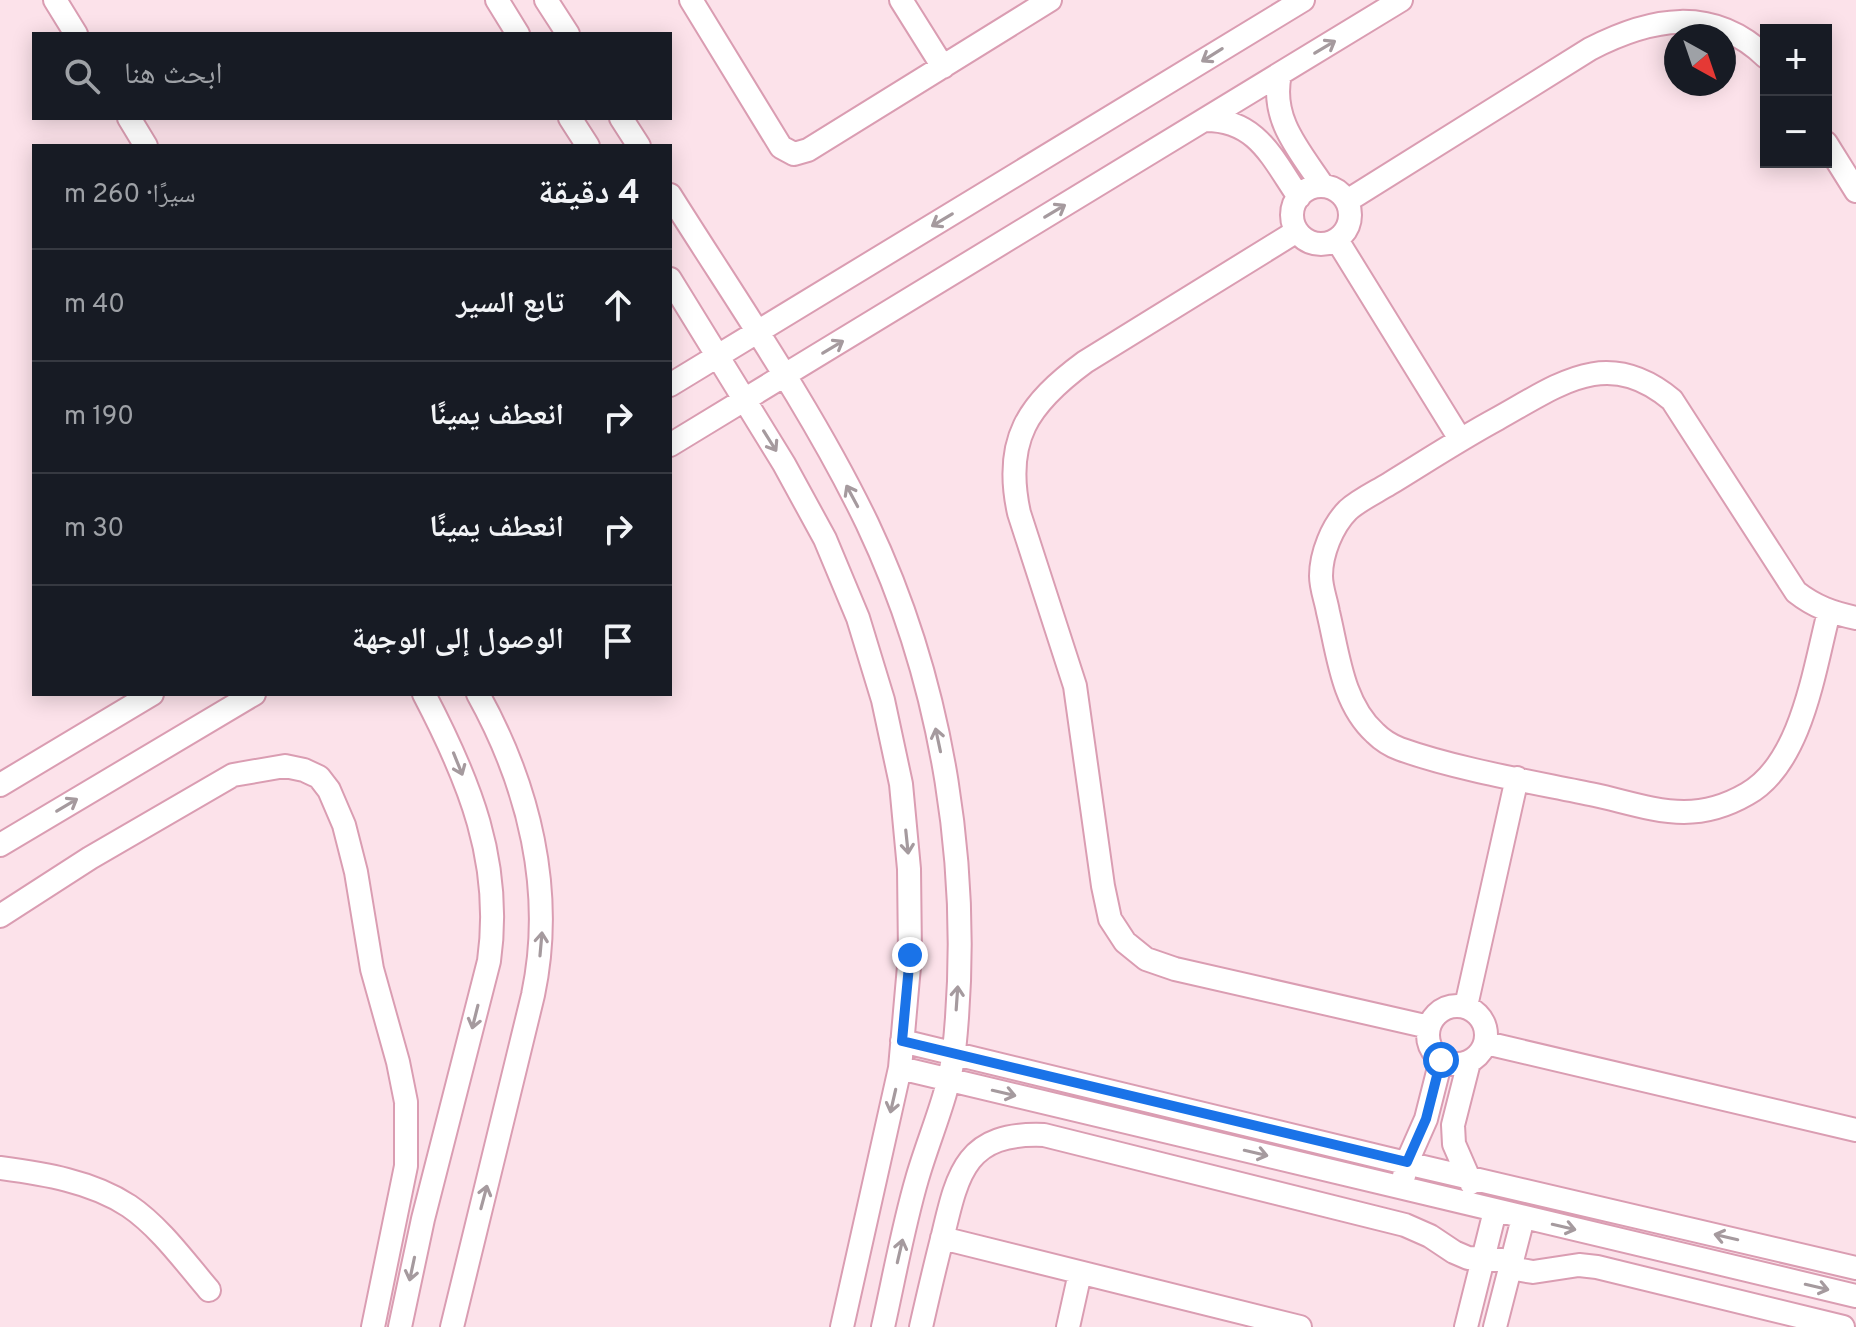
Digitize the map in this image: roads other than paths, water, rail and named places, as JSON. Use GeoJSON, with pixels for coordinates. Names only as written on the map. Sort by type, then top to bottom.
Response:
{"type":"FeatureCollection","features":[{"type":"Feature","properties":{"kind":"street"},"geometry":{"type":"LineString","coordinates":[[55,0],[75,32]]}},
{"type":"Feature","properties":{"kind":"street"},"geometry":{"type":"LineString","coordinates":[[497,0],[517,32]]}},
{"type":"Feature","properties":{"kind":"street"},"geometry":{"type":"LineString","coordinates":[[546,0],[567,32]]}},
{"type":"Feature","properties":{"kind":"street"},"geometry":{"type":"LineString","coordinates":[[691,0],[781,147],[794,154],[808,150],[1050,0]]}},
{"type":"Feature","properties":{"kind":"street"},"geometry":{"type":"LineString","coordinates":[[901,0],[943,67]]}},
{"type":"Feature","properties":{"kind":"street"},"geometry":{"type":"LineString","coordinates":[[672,384],[1303,0]]}},
{"type":"Feature","properties":{"kind":"street"},"geometry":{"type":"LineString","coordinates":[[672,444],[1401,0]]}},
{"type":"Feature","properties":{"kind":"street"},"geometry":{"type":"LineString","coordinates":[[1347,201],[1590,49],[1623,32],[1659,22],[1694,22],[1726,31],[1760,51]]}},
{"type":"Feature","properties":{"kind":"street"},"geometry":{"type":"LineString","coordinates":[[1280,74],[1277,101],[1284,127],[1323,186]]}},
{"type":"Feature","properties":{"kind":"street"},"geometry":{"type":"LineString","coordinates":[[130,120],[145,144]]}},
{"type":"Feature","properties":{"kind":"street"},"geometry":{"type":"LineString","coordinates":[[571,120],[587,144]]}},
{"type":"Feature","properties":{"kind":"street"},"geometry":{"type":"LineString","coordinates":[[622,120],[638,144]]}},
{"type":"Feature","properties":{"kind":"street"},"geometry":{"type":"LineString","coordinates":[[1204,120],[1236,124],[1261,142],[1299,197]]}},
{"type":"Feature","properties":{"kind":"street"},"geometry":{"type":"LineString","coordinates":[[1261,142],[1284,127]]}},
{"type":"Feature","properties":{"kind":"street"},"geometry":{"type":"LineString","coordinates":[[1832,153],[1856,191]]}},
{"type":"Feature","properties":{"kind":"street"},"geometry":{"type":"LineString","coordinates":[[1323,186],[1337,190],[1347,201],[1350,209],[1348,227],[1337,240],[1315,244],[1297,231],[1292,214],[1305,191],[1323,186]]}},
{"type":"Feature","properties":{"kind":"street"},"geometry":{"type":"LineString","coordinates":[[672,198],[785,376],[867,525],[902,608],[928,694],[947,782],[958,872],[960,963],[954,1053],[916,1182],[883,1327]]}},
{"type":"Feature","properties":{"kind":"street"},"geometry":{"type":"LineString","coordinates":[[1297,231],[1085,362],[1052,386],[1035,407],[1022,432],[1014,459],[1013,488],[1075,686],[1103,886],[1110,919],[1125,942],[1146,959],[1175,969],[1429,1027]]}},
{"type":"Feature","properties":{"kind":"street"},"geometry":{"type":"LineString","coordinates":[[1337,240],[1460,439]]}},
{"type":"Feature","properties":{"kind":"street"},"geometry":{"type":"LineString","coordinates":[[672,282],[784,464],[825,539],[858,618],[883,700],[901,784],[909,869],[910,955],[900,1068],[842,1327]]}},
{"type":"Feature","properties":{"kind":"street"},"geometry":{"type":"LineString","coordinates":[[1829,612],[1793,742],[1775,771],[1748,794],[1717,808],[1682,812],[1517,778],[1397,748],[1377,735],[1361,719],[1349,699],[1321,578],[1329,541],[1349,510],[1460,439],[1575,377],[1595,372],[1616,372],[1656,386],[1672,400],[1796,592],[1829,612],[1856,618]]}},
{"type":"Feature","properties":{"kind":"street"},"geometry":{"type":"LineString","coordinates":[[0,785],[149,696]]}},
{"type":"Feature","properties":{"kind":"street"},"geometry":{"type":"LineString","coordinates":[[0,845],[251,696]]}},
{"type":"Feature","properties":{"kind":"street"},"geometry":{"type":"LineString","coordinates":[[400,1327],[423,1219],[489,961],[493,918],[488,856],[480,825],[452,751],[425,696]]}},
{"type":"Feature","properties":{"kind":"street"},"geometry":{"type":"LineString","coordinates":[[452,1327],[533,995],[542,941],[541,893],[529,823],[508,757],[479,696]]}},
{"type":"Feature","properties":{"kind":"street"},"geometry":{"type":"LineString","coordinates":[[0,916],[90,858],[233,775],[258,768],[285,766],[319,777],[333,798],[344,825],[356,872],[372,969],[406,1102],[406,1166],[373,1327]]}},
{"type":"Feature","properties":{"kind":"street"},"geometry":{"type":"LineString","coordinates":[[1466,1006],[1517,778]]}},
{"type":"Feature","properties":{"kind":"street"},"geometry":{"type":"LineString","coordinates":[[1466,1006],[1483,1020],[1487,1031],[1486,1043],[1469,1062],[1460,1064],[1441,1060],[1432,1051],[1428,1039],[1429,1027],[1443,1009],[1466,1006]]}},
{"type":"Feature","properties":{"kind":"street"},"geometry":{"type":"LineString","coordinates":[[902,1041],[1856,1268]]}},
{"type":"Feature","properties":{"kind":"street"},"geometry":{"type":"LineString","coordinates":[[1486,1043],[1856,1130]]}},
{"type":"Feature","properties":{"kind":"street"},"geometry":{"type":"LineString","coordinates":[[1408,1190],[1404,1182],[1407,1162],[1426,1119],[1441,1060]]}},
{"type":"Feature","properties":{"kind":"street"},"geometry":{"type":"LineString","coordinates":[[1457,1202],[1469,1193],[1470,1178],[1454,1144],[1453,1125],[1469,1062]]}},
{"type":"Feature","properties":{"kind":"street"},"geometry":{"type":"LineString","coordinates":[[900,1068],[1856,1296]]}},
{"type":"Feature","properties":{"kind":"street"},"geometry":{"type":"LineString","coordinates":[[1426,1119],[1453,1125]]}},
{"type":"Feature","properties":{"kind":"street"},"geometry":{"type":"LineString","coordinates":[[921,1327],[955,1182],[969,1159],[991,1143],[1016,1134],[1030,1134],[1405,1225],[1430,1236],[1454,1252],[1502,1260],[1521,1270],[1533,1272],[1562,1266],[1597,1267],[1843,1327]]}},
{"type":"Feature","properties":{"kind":"street"},"geometry":{"type":"LineString","coordinates":[[0,1168],[74,1181],[130,1206],[155,1229],[209,1290]]}},
{"type":"Feature","properties":{"kind":"street"},"geometry":{"type":"LineString","coordinates":[[1466,1327],[1495,1211]]}},
{"type":"Feature","properties":{"kind":"street"},"geometry":{"type":"LineString","coordinates":[[1495,1327],[1523,1218]]}},
{"type":"Feature","properties":{"kind":"street"},"geometry":{"type":"LineString","coordinates":[[942,1238],[1286,1325]]}},
{"type":"Feature","properties":{"kind":"street"},"geometry":{"type":"LineString","coordinates":[[1068,1327],[1080,1273]]}},
{"type":"Feature","properties":{"kind":"street"},"geometry":{"type":"LineString","coordinates":[[1476,1290],[1503,1297]]}}]}
